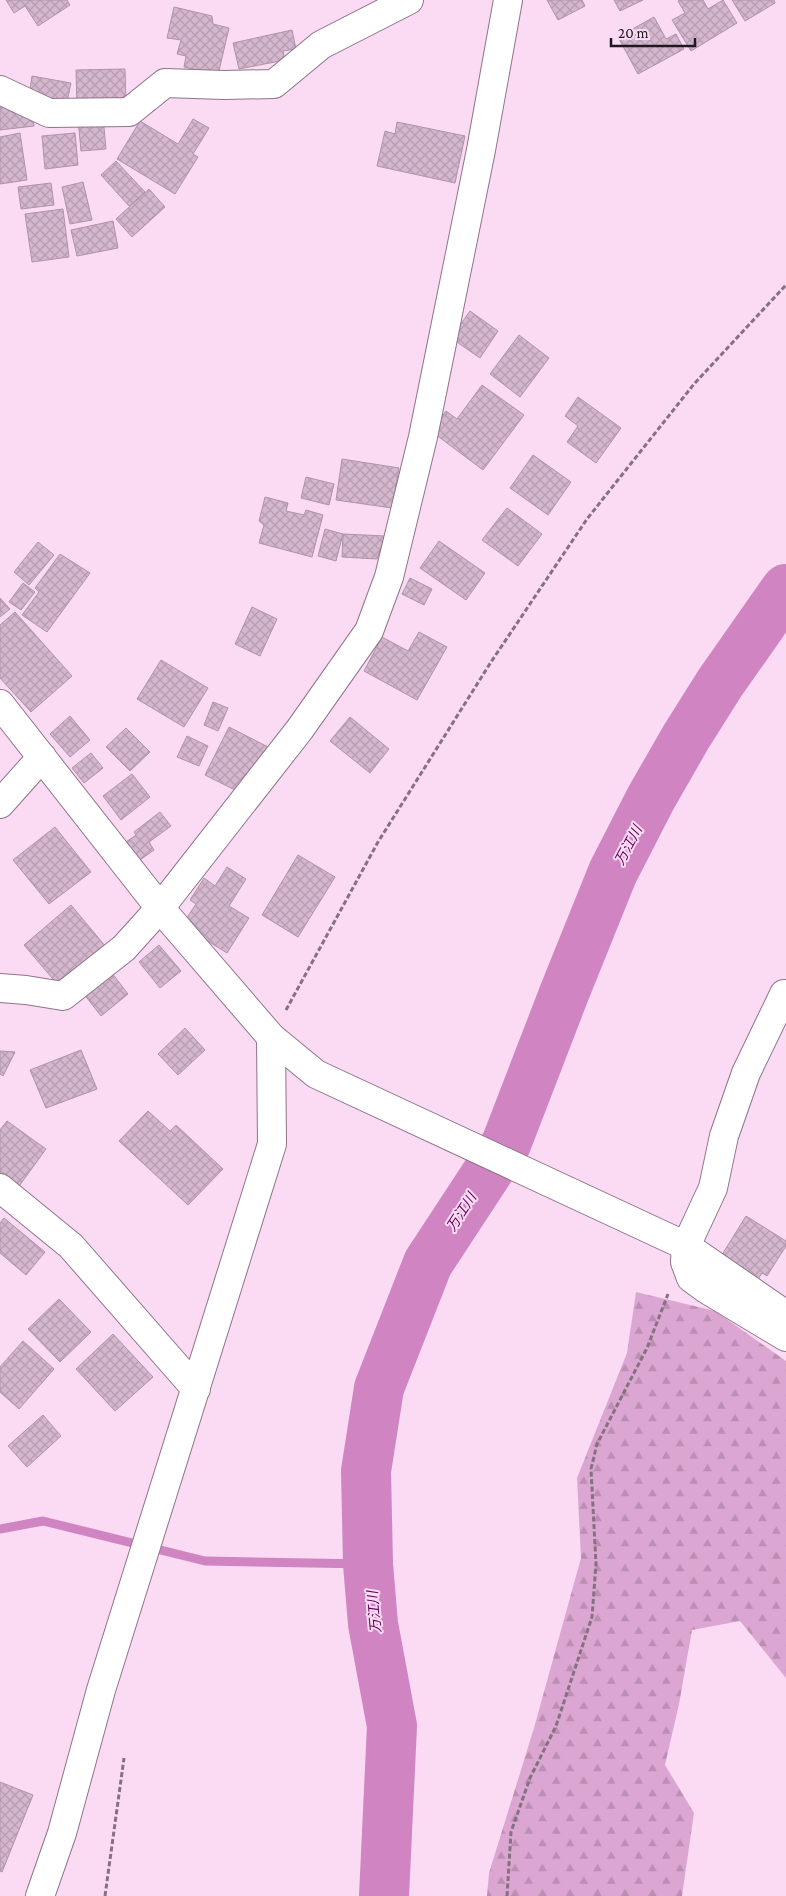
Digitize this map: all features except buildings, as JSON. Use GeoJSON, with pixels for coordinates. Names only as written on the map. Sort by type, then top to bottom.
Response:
{"type":"FeatureCollection","features":[{"type":"Feature","properties":{"kind":"street"},"geometry":{"type":"LineString","coordinates":[[0,90],[49,113],[128,112],[165,83],[274,84],[321,45],[409,0]]}},
{"type":"Feature","properties":{"kind":"street"},"geometry":{"type":"LineString","coordinates":[[0,988],[62,996],[124,948],[160,908],[300,729],[369,631],[390,577],[423,437],[481,150],[508,0]]}},
{"type":"Feature","properties":{"kind":"street"},"geometry":{"type":"LineString","coordinates":[[0,704],[160,908],[271,1037],[316,1074],[676,1242],[786,1315]]}},
{"type":"Feature","properties":{"kind":"street"},"geometry":{"type":"LineString","coordinates":[[0,804],[42,758]]}},
{"type":"Feature","properties":{"kind":"street"},"geometry":{"type":"LineString","coordinates":[[676,1242],[713,1188],[724,1136],[746,1073],[785,990]]}},
{"type":"Feature","properties":{"kind":"street"},"geometry":{"type":"LineString","coordinates":[[40,1896],[62,1834],[101,1690],[272,1144],[271,1037]]}},
{"type":"Feature","properties":{"kind":"street"},"geometry":{"type":"LineString","coordinates":[[0,1188],[71,1246],[196,1388]]}},
{"type":"Feature","properties":{"kind":"street"},"geometry":{"type":"LineString","coordinates":[[676,1242],[691,1278],[786,1337]]}},
{"type":"Feature","properties":{"kind":"path"},"geometry":{"type":"LineString","coordinates":[[271,1037],[378,842],[491,662],[588,519],[694,384],[786,285]]}},
{"type":"Feature","properties":{"kind":"path"},"geometry":{"type":"LineString","coordinates":[[507,1896],[511,1832],[530,1778],[556,1726],[592,1617],[596,1564],[591,1469],[597,1444],[647,1348],[668,1292]]}},
{"type":"Feature","properties":{"kind":"path"},"geometry":{"type":"LineString","coordinates":[[105,1896],[124,1758]]}},
{"type":"Feature","properties":{"kind":"green space"},"geometry":{"type":"Polygon","coordinates":[[[636,1292],[715,1311],[786,1361],[786,1678],[740,1621],[692,1630],[679,1704],[665,1765],[694,1813],[682,1896],[487,1896],[489,1873],[534,1728],[581,1558],[577,1478],[627,1353],[636,1292]]]}},
{"type":"Feature","properties":{"kind":"waterway","name":"万江川"},"geometry":{"type":"LineString","coordinates":[[384,1896],[392,1726],[373,1624],[368,1564],[366,1471],[379,1388],[428,1263],[506,1144],[613,872],[651,798],[686,737],[720,683],[786,589]]}},
{"type":"Feature","properties":{"kind":"waterway"},"geometry":{"type":"LineString","coordinates":[[0,1529],[43,1521],[205,1561],[368,1564]]}}]}
